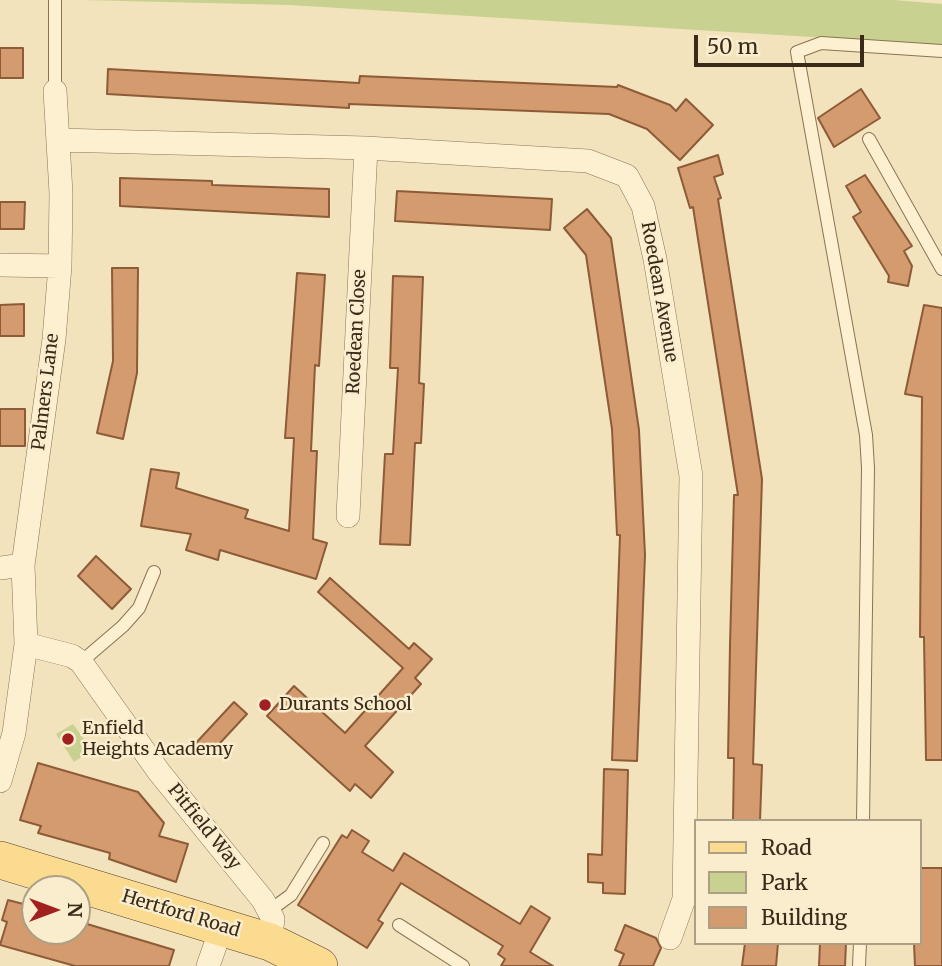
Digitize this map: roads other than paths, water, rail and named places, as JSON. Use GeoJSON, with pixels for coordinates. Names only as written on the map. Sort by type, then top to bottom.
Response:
{"type":"FeatureCollection","features":[{"type":"Feature","properties":{"kind":"main road","name":"Hertford Road"},"geometry":{"type":"LineString","coordinates":[[0,860],[222,926],[270,927],[318,966]]}},
{"type":"Feature","properties":{"kind":"street","name":"Palmers Lane"},"geometry":{"type":"LineString","coordinates":[[0,781],[14,733],[26,644],[23,565],[54,339],[60,266],[55,91]]}},
{"type":"Feature","properties":{"kind":"street","name":"Roedean Avenue"},"geometry":{"type":"LineString","coordinates":[[58,140],[366,148],[588,161],[626,176],[643,206],[691,476],[690,899],[670,939]]}},
{"type":"Feature","properties":{"kind":"street","name":"Roedean Close"},"geometry":{"type":"LineString","coordinates":[[348,516],[366,148]]}},
{"type":"Feature","properties":{"kind":"street"},"geometry":{"type":"LineString","coordinates":[[0,265],[60,266]]}},
{"type":"Feature","properties":{"kind":"street"},"geometry":{"type":"LineString","coordinates":[[0,568],[23,565]]}},
{"type":"Feature","properties":{"kind":"street"},"geometry":{"type":"LineString","coordinates":[[26,644],[72,656],[81,662]]}},
{"type":"Feature","properties":{"kind":"street","name":"Pitfield Way"},"geometry":{"type":"LineString","coordinates":[[81,662],[270,927]]}},
{"type":"Feature","properties":{"kind":"street"},"geometry":{"type":"LineString","coordinates":[[208,966],[222,926]]}},
{"type":"Feature","properties":{"kind":"lane","name":"Palmers Lane"},"geometry":{"type":"LineString","coordinates":[[55,0],[55,91]]}},
{"type":"Feature","properties":{"kind":"lane"},"geometry":{"type":"LineString","coordinates":[[863,819],[868,468],[866,435],[797,51],[821,43],[942,51]]}},
{"type":"Feature","properties":{"kind":"lane"},"geometry":{"type":"LineString","coordinates":[[869,139],[942,269]]}},
{"type":"Feature","properties":{"kind":"lane"},"geometry":{"type":"LineString","coordinates":[[81,662],[123,626],[138,608],[154,572]]}},
{"type":"Feature","properties":{"kind":"lane"},"geometry":{"type":"LineString","coordinates":[[270,927],[323,843]]}},
{"type":"Feature","properties":{"kind":"lane"},"geometry":{"type":"LineString","coordinates":[[399,925],[463,966]]}},
{"type":"Feature","properties":{"kind":"lane"},"geometry":{"type":"LineString","coordinates":[[859,966],[860,945]]}},
{"type":"Feature","properties":{"kind":"place","name":"Durants School"},"geometry":{"type":"Point","coordinates":[265,705]}},
{"type":"Feature","properties":{"kind":"place","name":"Enfield Heights Academy"},"geometry":{"type":"Point","coordinates":[68,739]}}]}
